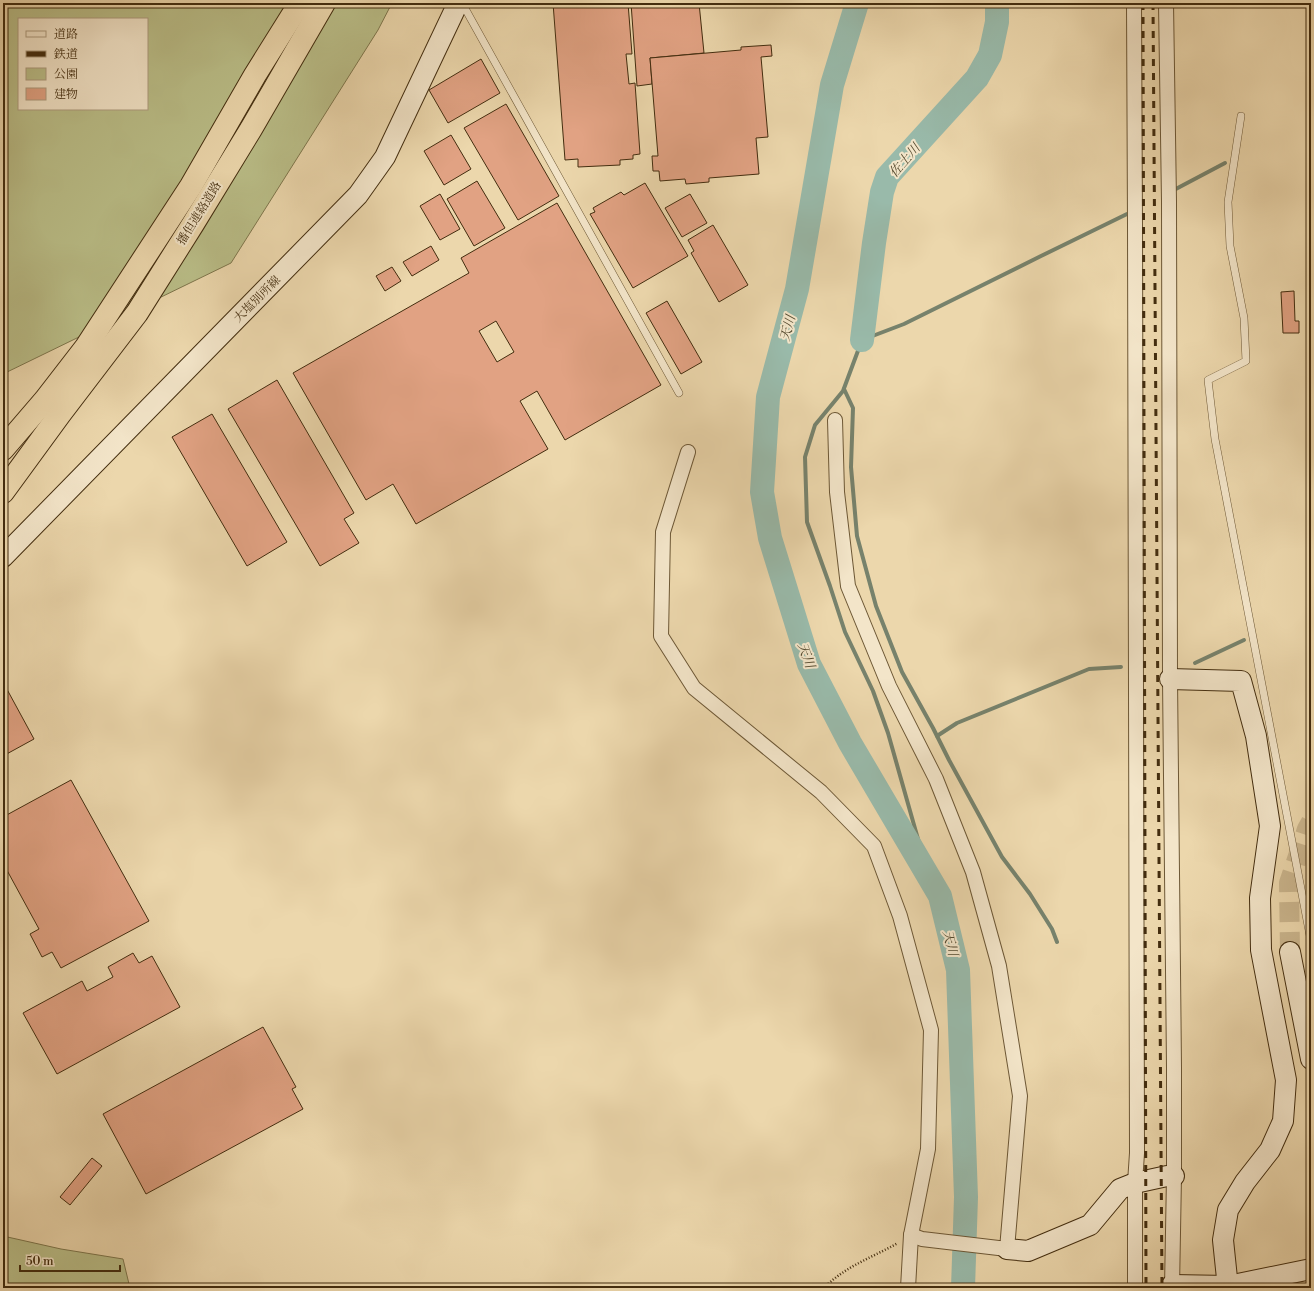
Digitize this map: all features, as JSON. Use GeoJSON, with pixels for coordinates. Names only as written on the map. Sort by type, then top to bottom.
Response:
{"type":"FeatureCollection","features":[{"type":"Feature","properties":{"kind":"highway","name":"播但連絡道路"},"geometry":{"type":"LineString","coordinates":[[52,407],[86,347],[191,186],[255,75],[300,3]]}},
{"type":"Feature","properties":{"kind":"highway","name":"播但連絡道路"},"geometry":{"type":"LineString","coordinates":[[52,407],[136,313],[193,224],[324,3]]}},
{"type":"Feature","properties":{"kind":"highway"},"geometry":{"type":"LineString","coordinates":[[3,443],[52,407]]}},
{"type":"Feature","properties":{"kind":"highway"},"geometry":{"type":"LineString","coordinates":[[3,448],[52,407]]}},
{"type":"Feature","properties":{"kind":"highway"},"geometry":{"type":"LineString","coordinates":[[3,480],[52,407]]}},
{"type":"Feature","properties":{"kind":"highway"},"geometry":{"type":"LineString","coordinates":[[3,492],[52,407]]}},
{"type":"Feature","properties":{"kind":"street","name":"大塩別所線"},"geometry":{"type":"LineString","coordinates":[[3,557],[358,195],[385,157],[458,3]]}},
{"type":"Feature","properties":{"kind":"street"},"geometry":{"type":"LineString","coordinates":[[1134,3],[1137,1129],[1135,1183],[1135,1288]]}},
{"type":"Feature","properties":{"kind":"street"},"geometry":{"type":"LineString","coordinates":[[1166,3],[1169,201],[1170,679],[1174,1176],[1172,1286],[1228,1287],[1311,1269]]}},
{"type":"Feature","properties":{"kind":"street"},"geometry":{"type":"LineString","coordinates":[[835,420],[838,492],[848,586],[889,686],[936,779],[973,872],[999,966],[1020,1096],[1001,1248]]}},
{"type":"Feature","properties":{"kind":"street"},"geometry":{"type":"LineString","coordinates":[[688,452],[663,532],[661,636],[694,688],[821,792],[874,846],[900,916],[931,1030],[928,1149],[908,1288]]}},
{"type":"Feature","properties":{"kind":"street"},"geometry":{"type":"LineString","coordinates":[[1170,679],[1241,681],[1256,736],[1270,826],[1260,898],[1261,950],[1286,1080],[1284,1121],[1270,1150],[1245,1182],[1228,1210],[1223,1240],[1228,1287]]}},
{"type":"Feature","properties":{"kind":"street"},"geometry":{"type":"LineString","coordinates":[[1290,952],[1311,1059]]}},
{"type":"Feature","properties":{"kind":"street"},"geometry":{"type":"LineString","coordinates":[[916,1237],[1028,1251],[1090,1225],[1120,1189],[1135,1183],[1167,1176],[1174,1176]]}},
{"type":"Feature","properties":{"kind":"lane"},"geometry":{"type":"LineString","coordinates":[[462,3],[679,393]]}},
{"type":"Feature","properties":{"kind":"lane"},"geometry":{"type":"LineString","coordinates":[[1241,116],[1228,202],[1230,246],[1244,318],[1246,361],[1208,380],[1215,439],[1311,941]]}},
{"type":"Feature","properties":{"kind":"path"},"geometry":{"type":"LineString","coordinates":[[824,1288],[853,1265],[916,1237]]}},
{"type":"Feature","properties":{"kind":"green space"},"geometry":{"type":"Polygon","coordinates":[[[3,3],[392,3],[378,30],[231,263],[3,374],[3,3]]]}},
{"type":"Feature","properties":{"kind":"green space"},"geometry":{"type":"Polygon","coordinates":[[[3,1236],[61,1249],[123,1259],[129,1284],[133,1288],[3,1288],[3,1236]]]}},
{"type":"Feature","properties":{"kind":"building"},"geometry":{"type":"Polygon","coordinates":[[[553,3],[628,3],[632,54],[626,54],[629,84],[635,83],[640,154],[633,155],[633,159],[620,160],[620,165],[578,167],[578,159],[565,160],[553,3]]]}},
{"type":"Feature","properties":{"kind":"building"},"geometry":{"type":"Polygon","coordinates":[[[631,3],[699,3],[704,53],[650,58],[652,84],[637,86],[631,3]]]}},
{"type":"Feature","properties":{"kind":"building"},"geometry":{"type":"Polygon","coordinates":[[[771,45],[772,56],[761,57],[768,137],[756,138],[759,174],[709,178],[709,182],[686,184],[685,179],[660,181],[659,171],[653,171],[652,156],[658,156],[650,58],[741,50],[741,47],[771,45]]]}},
{"type":"Feature","properties":{"kind":"building"},"geometry":{"type":"Polygon","coordinates":[[[481,59],[500,93],[448,123],[429,90],[481,59]]]}},
{"type":"Feature","properties":{"kind":"building"},"geometry":{"type":"Polygon","coordinates":[[[506,104],[559,196],[518,220],[464,128],[506,104]]]}},
{"type":"Feature","properties":{"kind":"building"},"geometry":{"type":"Polygon","coordinates":[[[451,135],[471,169],[444,185],[424,151],[451,135]]]}},
{"type":"Feature","properties":{"kind":"building"},"geometry":{"type":"Polygon","coordinates":[[[477,181],[505,228],[474,246],[447,199],[477,181]]]}},
{"type":"Feature","properties":{"kind":"building"},"geometry":{"type":"Polygon","coordinates":[[[645,183],[688,256],[633,288],[590,214],[595,212],[593,208],[621,192],[624,195],[645,183]]]}},
{"type":"Feature","properties":{"kind":"building"},"geometry":{"type":"Polygon","coordinates":[[[440,194],[460,229],[440,240],[420,206],[440,194]]]}},
{"type":"Feature","properties":{"kind":"building"},"geometry":{"type":"Polygon","coordinates":[[[690,194],[707,223],[682,237],[665,208],[690,194]]]}},
{"type":"Feature","properties":{"kind":"building"},"geometry":{"type":"Polygon","coordinates":[[[557,203],[661,385],[565,440],[537,391],[520,401],[548,449],[416,524],[393,484],[366,500],[293,373],[469,273],[461,258],[557,203]],[[496,321],[479,331],[497,362],[514,352],[496,321]]]}},
{"type":"Feature","properties":{"kind":"building"},"geometry":{"type":"Polygon","coordinates":[[[713,225],[748,285],[719,302],[691,253],[694,251],[688,240],[713,225]]]}},
{"type":"Feature","properties":{"kind":"building"},"geometry":{"type":"Polygon","coordinates":[[[431,246],[439,260],[412,276],[403,262],[431,246]]]}},
{"type":"Feature","properties":{"kind":"building"},"geometry":{"type":"Polygon","coordinates":[[[392,267],[401,281],[385,291],[376,276],[392,267]]]}},
{"type":"Feature","properties":{"kind":"building"},"geometry":{"type":"Polygon","coordinates":[[[1294,291],[1295,321],[1299,321],[1299,333],[1283,333],[1281,292],[1294,291]]]}},
{"type":"Feature","properties":{"kind":"building"},"geometry":{"type":"Polygon","coordinates":[[[667,301],[702,362],[681,374],[646,313],[667,301]]]}},
{"type":"Feature","properties":{"kind":"building"},"geometry":{"type":"Polygon","coordinates":[[[277,380],[354,513],[344,519],[359,543],[320,566],[228,409],[277,380]]]}},
{"type":"Feature","properties":{"kind":"building"},"geometry":{"type":"Polygon","coordinates":[[[212,414],[287,542],[247,566],[172,437],[212,414]]]}},
{"type":"Feature","properties":{"kind":"building"},"geometry":{"type":"Polygon","coordinates":[[[3,682],[34,739],[3,756],[3,682]]]}},
{"type":"Feature","properties":{"kind":"building"},"geometry":{"type":"Polygon","coordinates":[[[71,780],[149,921],[61,968],[52,952],[42,957],[30,934],[39,929],[3,863],[3,817],[71,780]]]}},
{"type":"Feature","properties":{"kind":"building"},"geometry":{"type":"Polygon","coordinates":[[[133,953],[139,963],[152,956],[180,1007],[57,1074],[23,1013],[82,981],[87,991],[113,977],[108,967],[133,953]]]}},
{"type":"Feature","properties":{"kind":"building"},"geometry":{"type":"Polygon","coordinates":[[[263,1027],[296,1087],[292,1089],[303,1109],[146,1194],[103,1114],[263,1027]]]}},
{"type":"Feature","properties":{"kind":"building"},"geometry":{"type":"Polygon","coordinates":[[[92,1158],[102,1166],[70,1205],[60,1197],[92,1158]]]}},
{"type":"Feature","properties":{"kind":"waterway","name":"天川"},"geometry":{"type":"LineString","coordinates":[[857,3],[832,85],[797,289],[768,397],[762,492],[770,538],[809,664],[850,743],[940,896],[958,970],[966,1197],[963,1288]]}},
{"type":"Feature","properties":{"kind":"waterway","name":"佐土川"},"geometry":{"type":"LineString","coordinates":[[862,340],[874,243],[882,192],[887,177],[977,78],[990,55],[997,22],[997,3]]}},
{"type":"Feature","properties":{"kind":"waterway"},"geometry":{"type":"LineString","coordinates":[[1172,191],[1225,163]]}},
{"type":"Feature","properties":{"kind":"waterway"},"geometry":{"type":"LineString","coordinates":[[929,878],[888,733],[873,691],[845,632],[807,522],[805,457],[815,425],[843,391],[862,340],[904,324],[1127,214]]}},
{"type":"Feature","properties":{"kind":"waterway"},"geometry":{"type":"LineString","coordinates":[[844,389],[853,408],[851,467],[857,536],[876,606],[902,672],[949,760],[1002,857],[1030,894],[1052,929],[1057,942]]}},
{"type":"Feature","properties":{"kind":"waterway"},"geometry":{"type":"LineString","coordinates":[[1195,663],[1244,640]]}},
{"type":"Feature","properties":{"kind":"waterway"},"geometry":{"type":"LineString","coordinates":[[937,736],[957,723],[1089,669],[1121,667]]}},
{"type":"Feature","properties":{"kind":"tunnel"},"geometry":{"type":"LineString","coordinates":[[1290,952],[1289,883],[1307,829],[1311,822]]}},
{"type":"Feature","properties":{"kind":"railway"},"geometry":{"type":"LineString","coordinates":[[1143,3],[1146,1288]]}},
{"type":"Feature","properties":{"kind":"railway"},"geometry":{"type":"LineString","coordinates":[[1153,3],[1162,1288]]}}]}
